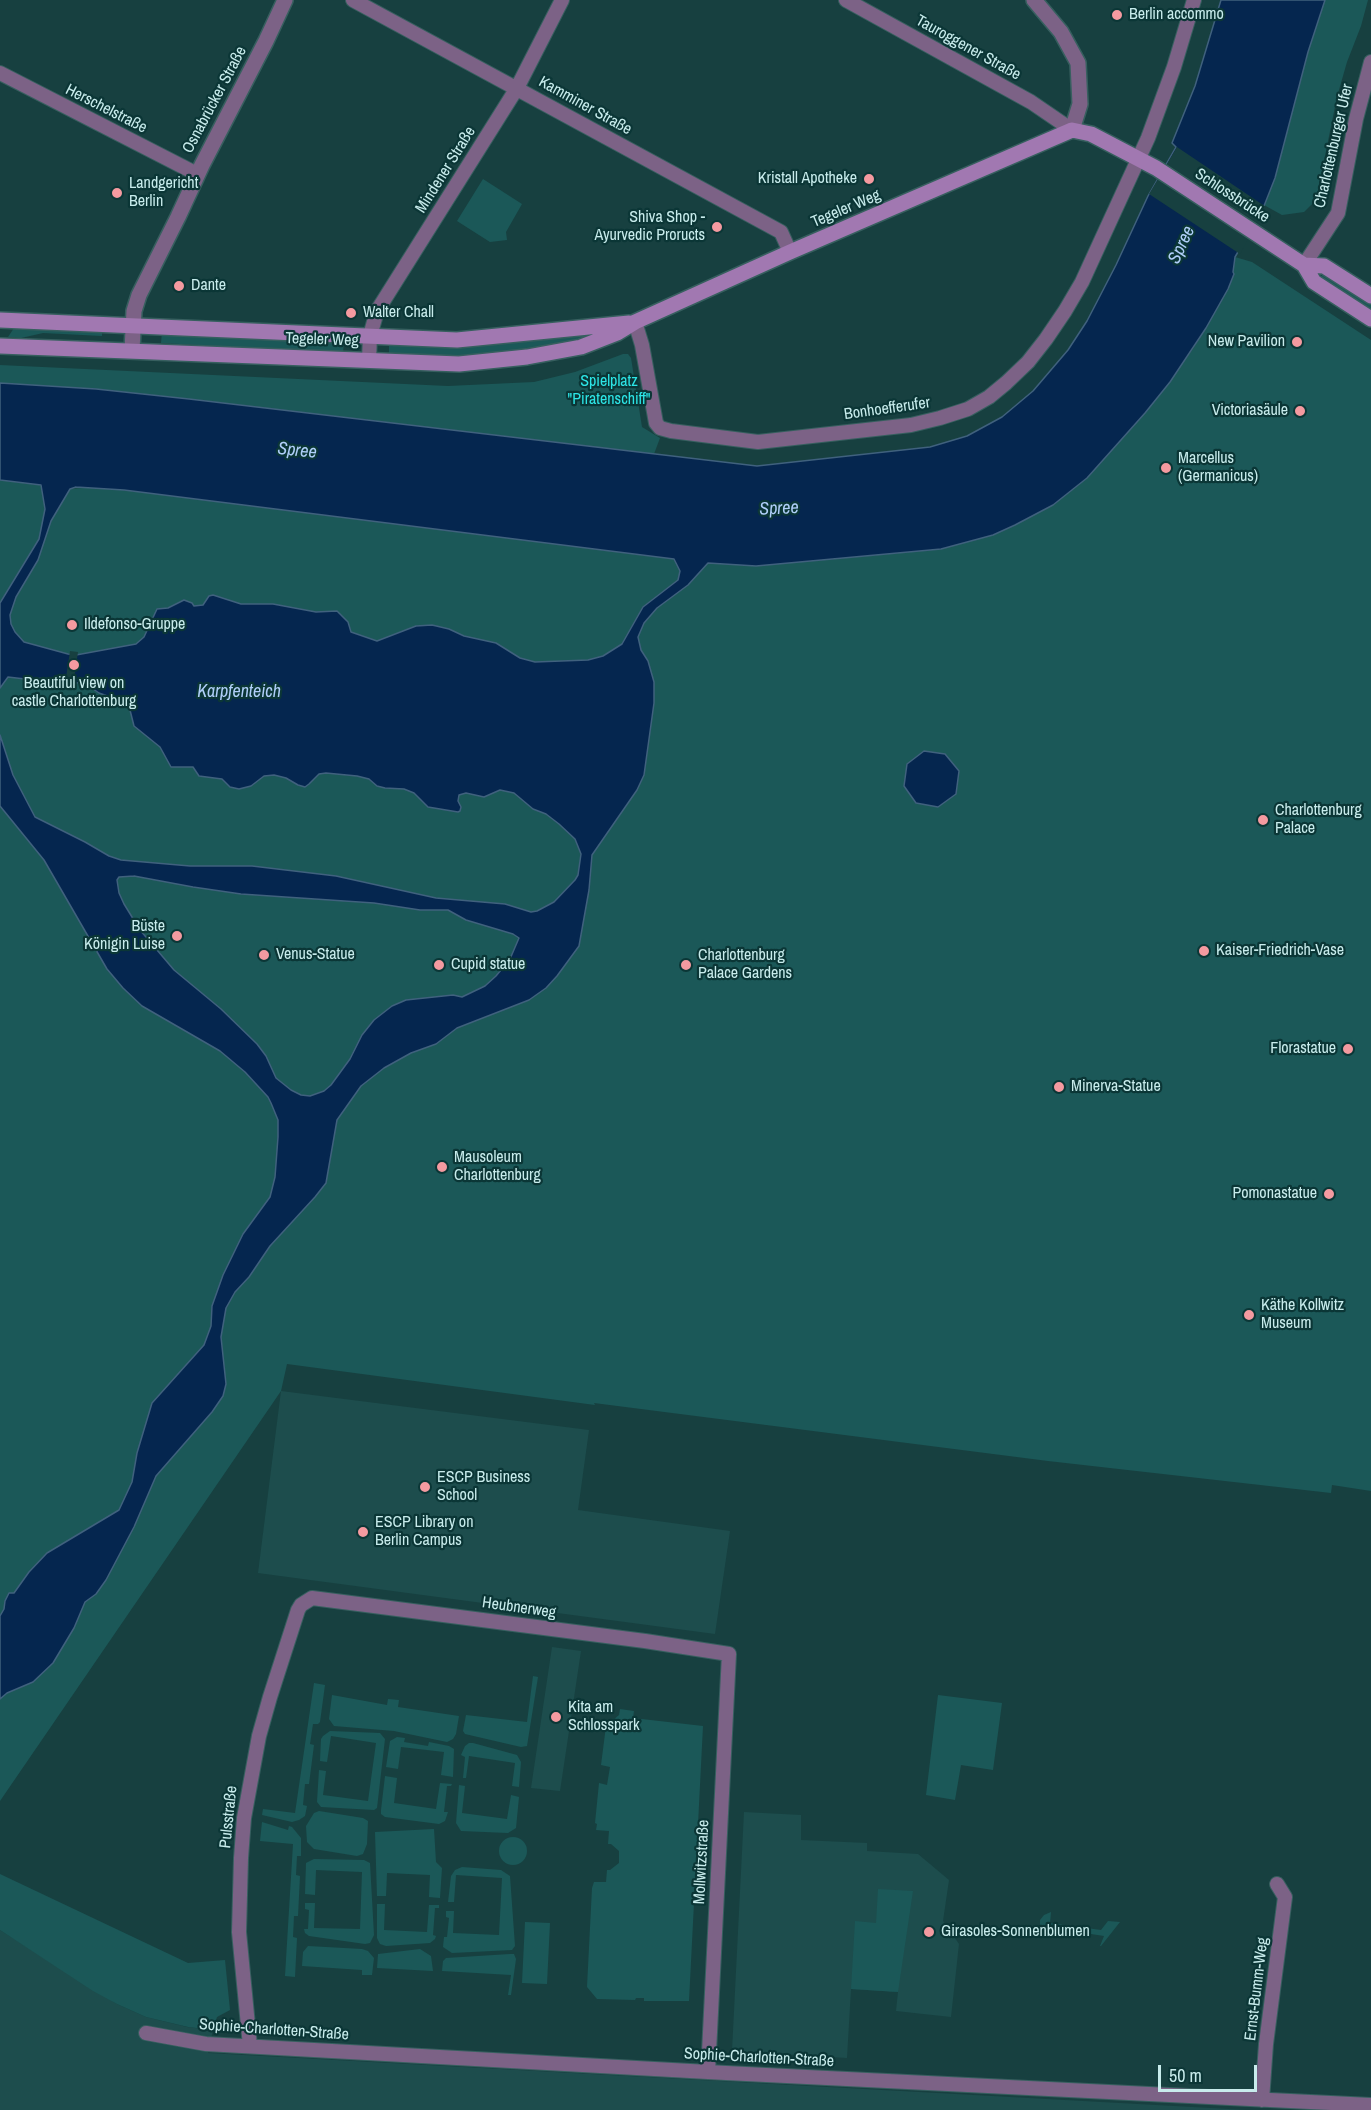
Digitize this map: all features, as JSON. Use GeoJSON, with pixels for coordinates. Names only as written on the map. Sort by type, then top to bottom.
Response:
{"type":"FeatureCollection","features":[{"type":"Feature","properties":{"kind":"main road","name":"Schlossbrücke"},"geometry":{"type":"LineString","coordinates":[[1072,130],[1091,134],[1140,158],[1304,266]]}},
{"type":"Feature","properties":{"kind":"main road","name":"Tegeler Weg"},"geometry":{"type":"LineString","coordinates":[[0,346],[459,364],[527,357],[581,347],[790,252],[1072,130]]}},
{"type":"Feature","properties":{"kind":"main road"},"geometry":{"type":"LineString","coordinates":[[1304,266],[1324,266],[1371,296]]}},
{"type":"Feature","properties":{"kind":"main road"},"geometry":{"type":"LineString","coordinates":[[1304,266],[1314,282],[1371,319]]}},
{"type":"Feature","properties":{"kind":"main road","name":"Tegeler Weg"},"geometry":{"type":"LineString","coordinates":[[0,320],[457,340],[635,322]]}},
{"type":"Feature","properties":{"kind":"street","name":"Osnabrücker Straße"},"geometry":{"type":"LineString","coordinates":[[132,350],[134,311],[139,295],[285,0]]}},
{"type":"Feature","properties":{"kind":"street","name":"Kamminer Straße"},"geometry":{"type":"LineString","coordinates":[[353,0],[781,232],[790,252]]}},
{"type":"Feature","properties":{"kind":"street","name":"Mindener Straße"},"geometry":{"type":"LineString","coordinates":[[369,360],[370,336],[377,311],[517,88],[562,0]]}},
{"type":"Feature","properties":{"kind":"street","name":"Tauroggener Straße"},"geometry":{"type":"LineString","coordinates":[[846,0],[1030,102],[1072,130]]}},
{"type":"Feature","properties":{"kind":"street"},"geometry":{"type":"LineString","coordinates":[[1034,0],[1061,32],[1078,63],[1080,104],[1072,130]]}},
{"type":"Feature","properties":{"kind":"street","name":"Bonhoefferufer"},"geometry":{"type":"LineString","coordinates":[[635,322],[642,345],[656,423],[660,428],[670,431],[758,442],[911,425],[968,409],[989,397],[1028,362],[1046,339],[1082,282],[1140,158],[1174,67],[1194,0]]}},
{"type":"Feature","properties":{"kind":"street","name":"Charlottenburger Ufer"},"geometry":{"type":"LineString","coordinates":[[1304,266],[1338,213],[1356,119],[1371,62]]}},
{"type":"Feature","properties":{"kind":"street","name":"Herschelstraße"},"geometry":{"type":"LineString","coordinates":[[0,73],[197,174]]}},
{"type":"Feature","properties":{"kind":"street","name":"Heubnerweg"},"geometry":{"type":"LineString","coordinates":[[305,1602],[312,1598],[729,1654]]}},
{"type":"Feature","properties":{"kind":"street","name":"Pulsstraße"},"geometry":{"type":"LineString","coordinates":[[250,2046],[239,1932],[244,1818],[254,1758],[270,1697],[298,1610],[305,1602]]}},
{"type":"Feature","properties":{"kind":"street","name":"Mollwitzstraße"},"geometry":{"type":"LineString","coordinates":[[708,2072],[729,1654]]}},
{"type":"Feature","properties":{"kind":"street","name":"Ernst-Bumm-Weg"},"geometry":{"type":"LineString","coordinates":[[1262,2100],[1266,2044],[1285,1897],[1277,1884]]}},
{"type":"Feature","properties":{"kind":"street","name":"Sophie-Charlotten-Straße"},"geometry":{"type":"LineString","coordinates":[[146,2033],[206,2044],[1371,2105]]}},
{"type":"Feature","properties":{"kind":"shaded area","name":"ESCP Business School"},"geometry":{"type":"Polygon","coordinates":[[[281,1391],[589,1430],[578,1510],[730,1531],[715,1634],[258,1573],[281,1391]]]}},
{"type":"Feature","properties":{"kind":"shaded area","name":"Kita am Schlosspark"},"geometry":{"type":"Polygon","coordinates":[[[552,1647],[581,1651],[560,1791],[531,1788],[552,1647]]]}},
{"type":"Feature","properties":{"kind":"shaded area"},"geometry":{"type":"Polygon","coordinates":[[[744,1812],[801,1815],[801,1840],[867,1843],[867,1851],[918,1854],[949,1880],[943,1921],[959,1944],[951,2017],[896,2011],[898,1992],[851,1989],[847,2058],[732,2051],[744,1812]]]}},
{"type":"Feature","properties":{"kind":"shaded area"},"geometry":{"type":"Polygon","coordinates":[[[0,1930],[117,2004],[146,2017],[187,2027],[213,2030],[208,2053],[1247,2110],[0,2110],[0,1930]]]}},
{"type":"Feature","properties":{"kind":"green space"},"geometry":{"type":"Polygon","coordinates":[[[1325,0],[1368,0],[1337,97],[1316,200],[1304,212],[1282,215],[1264,205],[1275,178],[1308,52],[1325,0]]]}},
{"type":"Feature","properties":{"kind":"green space"},"geometry":{"type":"Polygon","coordinates":[[[483,179],[522,204],[506,232],[507,240],[490,242],[457,221],[483,179]]]}},
{"type":"Feature","properties":{"kind":"green space","name":"Charlottenburg Palace Gardens"},"geometry":{"type":"Polygon","coordinates":[[[1235,257],[1252,262],[1371,340],[1371,1491],[1332,1485],[1331,1493],[1048,1461],[287,1364],[281,1391],[0,1801],[0,480],[69,489],[94,487],[124,490],[674,559],[824,560],[941,549],[993,535],[1015,525],[1053,505],[1087,478],[1145,413],[1193,349],[1228,289],[1235,257]]]}},
{"type":"Feature","properties":{"kind":"green space"},"geometry":{"type":"Polygon","coordinates":[[[1323,273],[1371,304],[1371,311],[1321,277],[1323,273]]]}},
{"type":"Feature","properties":{"kind":"green space"},"geometry":{"type":"Polygon","coordinates":[[[14,328],[102,331],[102,336],[43,333],[21,338],[8,337],[14,328]]]}},
{"type":"Feature","properties":{"kind":"green space"},"geometry":{"type":"Polygon","coordinates":[[[605,331],[606,334],[547,348],[474,356],[439,357],[389,354],[389,343],[473,346],[605,331]]]}},
{"type":"Feature","properties":{"kind":"green space"},"geometry":{"type":"Polygon","coordinates":[[[162,332],[344,341],[343,353],[161,343],[162,332]]]}},
{"type":"Feature","properties":{"kind":"green space","name":"Spielplatz \"Piratenschiff\""},"geometry":{"type":"Polygon","coordinates":[[[628,354],[631,358],[642,427],[660,438],[654,454],[189,399],[96,389],[0,383],[0,365],[448,386],[534,382],[575,372],[628,354]]]}},
{"type":"Feature","properties":{"kind":"green space"},"geometry":{"type":"Polygon","coordinates":[[[533,1676],[538,1677],[527,1746],[521,1747],[465,1734],[463,1731],[466,1715],[527,1722],[533,1676]]]}},
{"type":"Feature","properties":{"kind":"green space"},"geometry":{"type":"Polygon","coordinates":[[[314,1683],[325,1685],[320,1722],[313,1724],[310,1744],[314,1745],[309,1784],[305,1784],[303,1805],[307,1806],[305,1816],[292,1822],[262,1815],[263,1809],[295,1813],[314,1683]]]}},
{"type":"Feature","properties":{"kind":"green space"},"geometry":{"type":"Polygon","coordinates":[[[332,1695],[387,1705],[388,1699],[399,1700],[398,1707],[459,1716],[456,1734],[447,1742],[394,1731],[334,1726],[329,1719],[332,1695]]]}},
{"type":"Feature","properties":{"kind":"green space"},"geometry":{"type":"Polygon","coordinates":[[[938,1695],[1002,1703],[993,1770],[961,1765],[955,1800],[926,1795],[938,1695]]]}},
{"type":"Feature","properties":{"kind":"green space"},"geometry":{"type":"Polygon","coordinates":[[[620,1709],[634,1711],[633,1718],[703,1726],[689,2001],[644,2001],[644,1998],[635,2000],[597,1999],[587,1987],[592,1888],[594,1882],[606,1882],[607,1870],[619,1863],[619,1851],[608,1844],[609,1831],[596,1830],[597,1824],[595,1823],[599,1783],[607,1785],[610,1767],[601,1765],[606,1726],[619,1715],[620,1709]]]}},
{"type":"Feature","properties":{"kind":"green space"},"geometry":{"type":"Polygon","coordinates":[[[330,1731],[380,1733],[385,1739],[377,1808],[374,1810],[321,1807],[317,1802],[319,1770],[326,1771],[323,1795],[368,1801],[376,1743],[331,1736],[327,1762],[320,1761],[321,1739],[330,1731]]]}},
{"type":"Feature","properties":{"kind":"green space"},"geometry":{"type":"Polygon","coordinates":[[[397,1737],[405,1738],[404,1742],[428,1746],[429,1742],[454,1749],[453,1777],[441,1775],[444,1752],[401,1747],[398,1769],[386,1767],[390,1741],[397,1737]]]}},
{"type":"Feature","properties":{"kind":"green space"},"geometry":{"type":"Polygon","coordinates":[[[469,1743],[517,1755],[521,1762],[519,1787],[512,1786],[515,1763],[469,1756],[466,1778],[463,1778],[465,1757],[461,1755],[469,1743]]]}},
{"type":"Feature","properties":{"kind":"green space"},"geometry":{"type":"Polygon","coordinates":[[[385,1776],[397,1778],[394,1803],[436,1809],[440,1783],[452,1784],[447,1786],[444,1812],[448,1812],[445,1821],[439,1824],[385,1817],[381,1814],[385,1776]]]}},
{"type":"Feature","properties":{"kind":"green space"},"geometry":{"type":"Polygon","coordinates":[[[459,1785],[465,1786],[462,1813],[507,1819],[511,1795],[519,1797],[516,1828],[508,1833],[461,1831],[456,1823],[459,1785]]]}},
{"type":"Feature","properties":{"kind":"green space"},"geometry":{"type":"Polygon","coordinates":[[[319,1811],[363,1818],[368,1821],[367,1844],[363,1854],[357,1856],[314,1849],[307,1842],[306,1826],[314,1813],[319,1811]]]}},
{"type":"Feature","properties":{"kind":"green space"},"geometry":{"type":"Polygon","coordinates":[[[262,1822],[288,1830],[289,1826],[292,1827],[301,1838],[301,1856],[297,1856],[296,1875],[300,1876],[298,1916],[294,1916],[293,1937],[297,1938],[295,1977],[285,1976],[293,1844],[260,1841],[262,1822]]]}},
{"type":"Feature","properties":{"kind":"green space"},"geometry":{"type":"Polygon","coordinates":[[[434,1829],[436,1862],[442,1868],[440,1898],[429,1897],[430,1875],[387,1873],[386,1896],[377,1896],[375,1832],[434,1829]]]}},
{"type":"Feature","properties":{"kind":"green space"},"geometry":{"type":"Polygon","coordinates":[[[513,1837],[523,1841],[527,1851],[523,1861],[513,1865],[503,1861],[499,1851],[503,1841],[513,1837]]]}},
{"type":"Feature","properties":{"kind":"green space"},"geometry":{"type":"Polygon","coordinates":[[[314,1859],[364,1860],[370,1863],[374,1935],[370,1943],[309,1936],[305,1933],[304,1929],[308,1929],[309,1910],[305,1909],[305,1903],[315,1903],[314,1928],[360,1929],[362,1872],[316,1870],[315,1895],[305,1894],[306,1863],[314,1859]]]}},
{"type":"Feature","properties":{"kind":"green space"},"geometry":{"type":"Polygon","coordinates":[[[462,1867],[501,1870],[510,1876],[515,1946],[512,1950],[452,1953],[443,1947],[444,1937],[447,1937],[449,1918],[446,1917],[446,1911],[454,1911],[453,1933],[499,1935],[502,1878],[456,1875],[454,1902],[448,1902],[451,1876],[455,1870],[462,1867]]]}},
{"type":"Feature","properties":{"kind":"green space"},"geometry":{"type":"Polygon","coordinates":[[[0,1874],[188,1963],[225,1960],[230,2010],[217,2017],[213,2030],[188,2027],[146,2017],[93,1991],[0,1930],[0,1874]]]}},
{"type":"Feature","properties":{"kind":"green space"},"geometry":{"type":"Polygon","coordinates":[[[878,1889],[913,1891],[898,1992],[851,1989],[855,1921],[876,1923],[878,1889]]]}},
{"type":"Feature","properties":{"kind":"green space"},"geometry":{"type":"Polygon","coordinates":[[[377,1904],[385,1904],[384,1930],[427,1932],[429,1905],[439,1905],[439,1908],[435,1908],[433,1935],[436,1936],[435,1939],[430,1943],[386,1946],[380,1944],[377,1938],[377,1904]]]}},
{"type":"Feature","properties":{"kind":"green space"},"geometry":{"type":"Polygon","coordinates":[[[1051,1912],[1050,1923],[1101,1930],[1108,1921],[1120,1922],[1100,1946],[1104,1936],[1052,1928],[1048,1938],[1045,1936],[1040,1931],[1040,1920],[1051,1912]]]}},
{"type":"Feature","properties":{"kind":"green space"},"geometry":{"type":"Polygon","coordinates":[[[525,1922],[550,1923],[547,1984],[522,1983],[525,1922]]]}},
{"type":"Feature","properties":{"kind":"green space"},"geometry":{"type":"Polygon","coordinates":[[[308,1946],[368,1951],[374,1958],[372,1975],[362,1975],[362,1970],[302,1966],[303,1952],[308,1946]]]}},
{"type":"Feature","properties":{"kind":"green space"},"geometry":{"type":"Polygon","coordinates":[[[420,1949],[431,1956],[433,1971],[377,1968],[378,1954],[420,1949]]]}},
{"type":"Feature","properties":{"kind":"green space"},"geometry":{"type":"Polygon","coordinates":[[[514,1954],[516,1959],[511,1995],[508,1995],[511,1975],[442,1971],[443,1961],[446,1958],[514,1954]]]}},
{"type":"Feature","properties":{"kind":"water"},"geometry":{"type":"Polygon","coordinates":[[[1221,0],[1325,0],[1308,52],[1275,178],[1262,211],[1235,257],[1234,274],[1228,289],[1206,328],[1170,382],[1087,478],[1053,505],[993,535],[941,549],[756,566],[708,563],[688,585],[657,608],[644,623],[638,637],[654,682],[654,703],[644,775],[637,790],[592,855],[589,890],[579,946],[546,988],[529,1000],[457,1028],[436,1044],[411,1053],[384,1068],[361,1086],[337,1120],[326,1183],[270,1246],[249,1277],[235,1292],[226,1308],[221,1337],[226,1384],[223,1396],[212,1412],[156,1476],[134,1527],[106,1580],[96,1594],[85,1602],[74,1628],[53,1663],[33,1682],[7,1693],[0,1699],[0,1616],[5,1601],[9,1593],[14,1593],[47,1553],[119,1510],[132,1482],[137,1453],[152,1403],[204,1345],[211,1326],[212,1306],[223,1275],[243,1234],[270,1197],[275,1177],[278,1120],[268,1097],[245,1072],[220,1051],[142,1006],[107,969],[44,860],[0,806],[0,735],[13,775],[35,817],[121,860],[190,866],[252,866],[336,876],[436,898],[505,904],[531,912],[554,902],[575,880],[581,854],[575,839],[559,824],[546,814],[533,809],[514,793],[500,790],[484,797],[466,793],[459,795],[458,801],[461,807],[458,812],[428,807],[414,793],[404,789],[377,786],[369,779],[357,776],[319,774],[305,787],[286,778],[274,775],[264,776],[251,786],[239,789],[230,787],[222,779],[199,776],[193,767],[171,767],[160,747],[134,726],[129,706],[99,693],[83,682],[69,684],[57,678],[8,677],[0,688],[0,603],[39,539],[45,509],[41,485],[0,480],[0,383],[96,389],[189,399],[757,466],[930,447],[967,436],[1002,417],[1033,391],[1068,350],[1087,321],[1148,196],[1176,147],[1172,143],[1195,86],[1221,0]],[[76,487],[70,489],[51,521],[38,560],[16,597],[10,615],[15,632],[24,642],[68,654],[76,655],[136,644],[144,637],[157,609],[168,608],[184,600],[194,606],[203,605],[209,596],[213,595],[241,604],[273,604],[316,612],[337,611],[348,622],[351,632],[377,641],[416,626],[432,625],[464,636],[496,643],[520,658],[535,662],[588,660],[603,656],[622,644],[643,607],[678,580],[680,571],[674,559],[124,490],[76,487]],[[134,876],[119,877],[117,880],[124,904],[140,930],[174,970],[221,1009],[257,1044],[266,1056],[276,1078],[301,1095],[310,1096],[324,1091],[331,1085],[350,1059],[362,1035],[374,1020],[392,1006],[406,1000],[453,995],[462,997],[485,986],[510,959],[519,938],[513,934],[466,920],[448,910],[420,910],[374,903],[241,894],[134,876]]]}},
{"type":"Feature","properties":{"kind":"water"},"geometry":{"type":"Polygon","coordinates":[[[924,751],[945,754],[959,771],[956,794],[938,807],[916,803],[904,786],[907,764],[924,751]]]}},
{"type":"Feature","properties":{"kind":"pier"},"geometry":{"type":"Polygon","coordinates":[[[1177,147],[1266,207],[1240,254],[1149,194],[1177,147]]]}},
{"type":"Feature","properties":{"kind":"pier"},"geometry":{"type":"Polygon","coordinates":[[[70,651],[78,652],[73,686],[65,684],[70,651]]]}},
{"type":"Feature","properties":{"kind":"place","name":"Berlin accommo"},"geometry":{"type":"Point","coordinates":[1117,15]}},
{"type":"Feature","properties":{"kind":"place","name":"Kristall Apotheke"},"geometry":{"type":"Point","coordinates":[869,179]}},
{"type":"Feature","properties":{"kind":"place","name":"Landgericht Berlin"},"geometry":{"type":"Point","coordinates":[117,193]}},
{"type":"Feature","properties":{"kind":"place","name":"Shiva Shop - Ayurvedic Proructs"},"geometry":{"type":"Point","coordinates":[717,227]}},
{"type":"Feature","properties":{"kind":"place","name":"Dante"},"geometry":{"type":"Point","coordinates":[179,286]}},
{"type":"Feature","properties":{"kind":"place","name":"Walter Chall"},"geometry":{"type":"Point","coordinates":[351,313]}},
{"type":"Feature","properties":{"kind":"place","name":"New Pavilion"},"geometry":{"type":"Point","coordinates":[1297,342]}},
{"type":"Feature","properties":{"kind":"place","name":"Victoriasäule"},"geometry":{"type":"Point","coordinates":[1300,411]}},
{"type":"Feature","properties":{"kind":"place","name":"Marcellus (Germanicus)"},"geometry":{"type":"Point","coordinates":[1166,468]}},
{"type":"Feature","properties":{"kind":"place","name":"Ildefonso-Gruppe"},"geometry":{"type":"Point","coordinates":[72,625]}},
{"type":"Feature","properties":{"kind":"place","name":"Beautiful view on castle Charlottenburg"},"geometry":{"type":"Point","coordinates":[74,665]}},
{"type":"Feature","properties":{"kind":"place","name":"Charlottenburg Palace"},"geometry":{"type":"Point","coordinates":[1263,820]}},
{"type":"Feature","properties":{"kind":"place","name":"Büste Königin Luise"},"geometry":{"type":"Point","coordinates":[177,936]}},
{"type":"Feature","properties":{"kind":"place","name":"Kaiser-Friedrich-Vase"},"geometry":{"type":"Point","coordinates":[1204,951]}},
{"type":"Feature","properties":{"kind":"place","name":"Venus-Statue"},"geometry":{"type":"Point","coordinates":[264,955]}},
{"type":"Feature","properties":{"kind":"place","name":"Cupid statue"},"geometry":{"type":"Point","coordinates":[439,965]}},
{"type":"Feature","properties":{"kind":"place","name":"Charlottenburg Palace Gardens"},"geometry":{"type":"Point","coordinates":[686,965]}},
{"type":"Feature","properties":{"kind":"place","name":"Florastatue"},"geometry":{"type":"Point","coordinates":[1348,1049]}},
{"type":"Feature","properties":{"kind":"place","name":"Minerva-Statue"},"geometry":{"type":"Point","coordinates":[1059,1087]}},
{"type":"Feature","properties":{"kind":"place","name":"Mausoleum Charlottenburg"},"geometry":{"type":"Point","coordinates":[442,1167]}},
{"type":"Feature","properties":{"kind":"place","name":"Pomonastatue"},"geometry":{"type":"Point","coordinates":[1329,1194]}},
{"type":"Feature","properties":{"kind":"place","name":"Käthe Kollwitz Museum"},"geometry":{"type":"Point","coordinates":[1249,1315]}},
{"type":"Feature","properties":{"kind":"place","name":"ESCP Business School"},"geometry":{"type":"Point","coordinates":[425,1487]}},
{"type":"Feature","properties":{"kind":"place","name":"ESCP Library on Berlin Campus"},"geometry":{"type":"Point","coordinates":[363,1532]}},
{"type":"Feature","properties":{"kind":"place","name":"Kita am Schlosspark"},"geometry":{"type":"Point","coordinates":[556,1717]}},
{"type":"Feature","properties":{"kind":"place","name":"Girasoles-Sonnenblumen"},"geometry":{"type":"Point","coordinates":[929,1932]}},
{"type":"Feature","properties":{"kind":"water label","name":"Spree"},"geometry":{"type":"Point","coordinates":[1182,245]}},
{"type":"Feature","properties":{"kind":"water label","name":"Spree"},"geometry":{"type":"Point","coordinates":[297,451]}},
{"type":"Feature","properties":{"kind":"water label","name":"Spree"},"geometry":{"type":"Point","coordinates":[779,509]}},
{"type":"Feature","properties":{"kind":"water label","name":"Karpfenteich"},"geometry":{"type":"Point","coordinates":[239,692]}}]}
